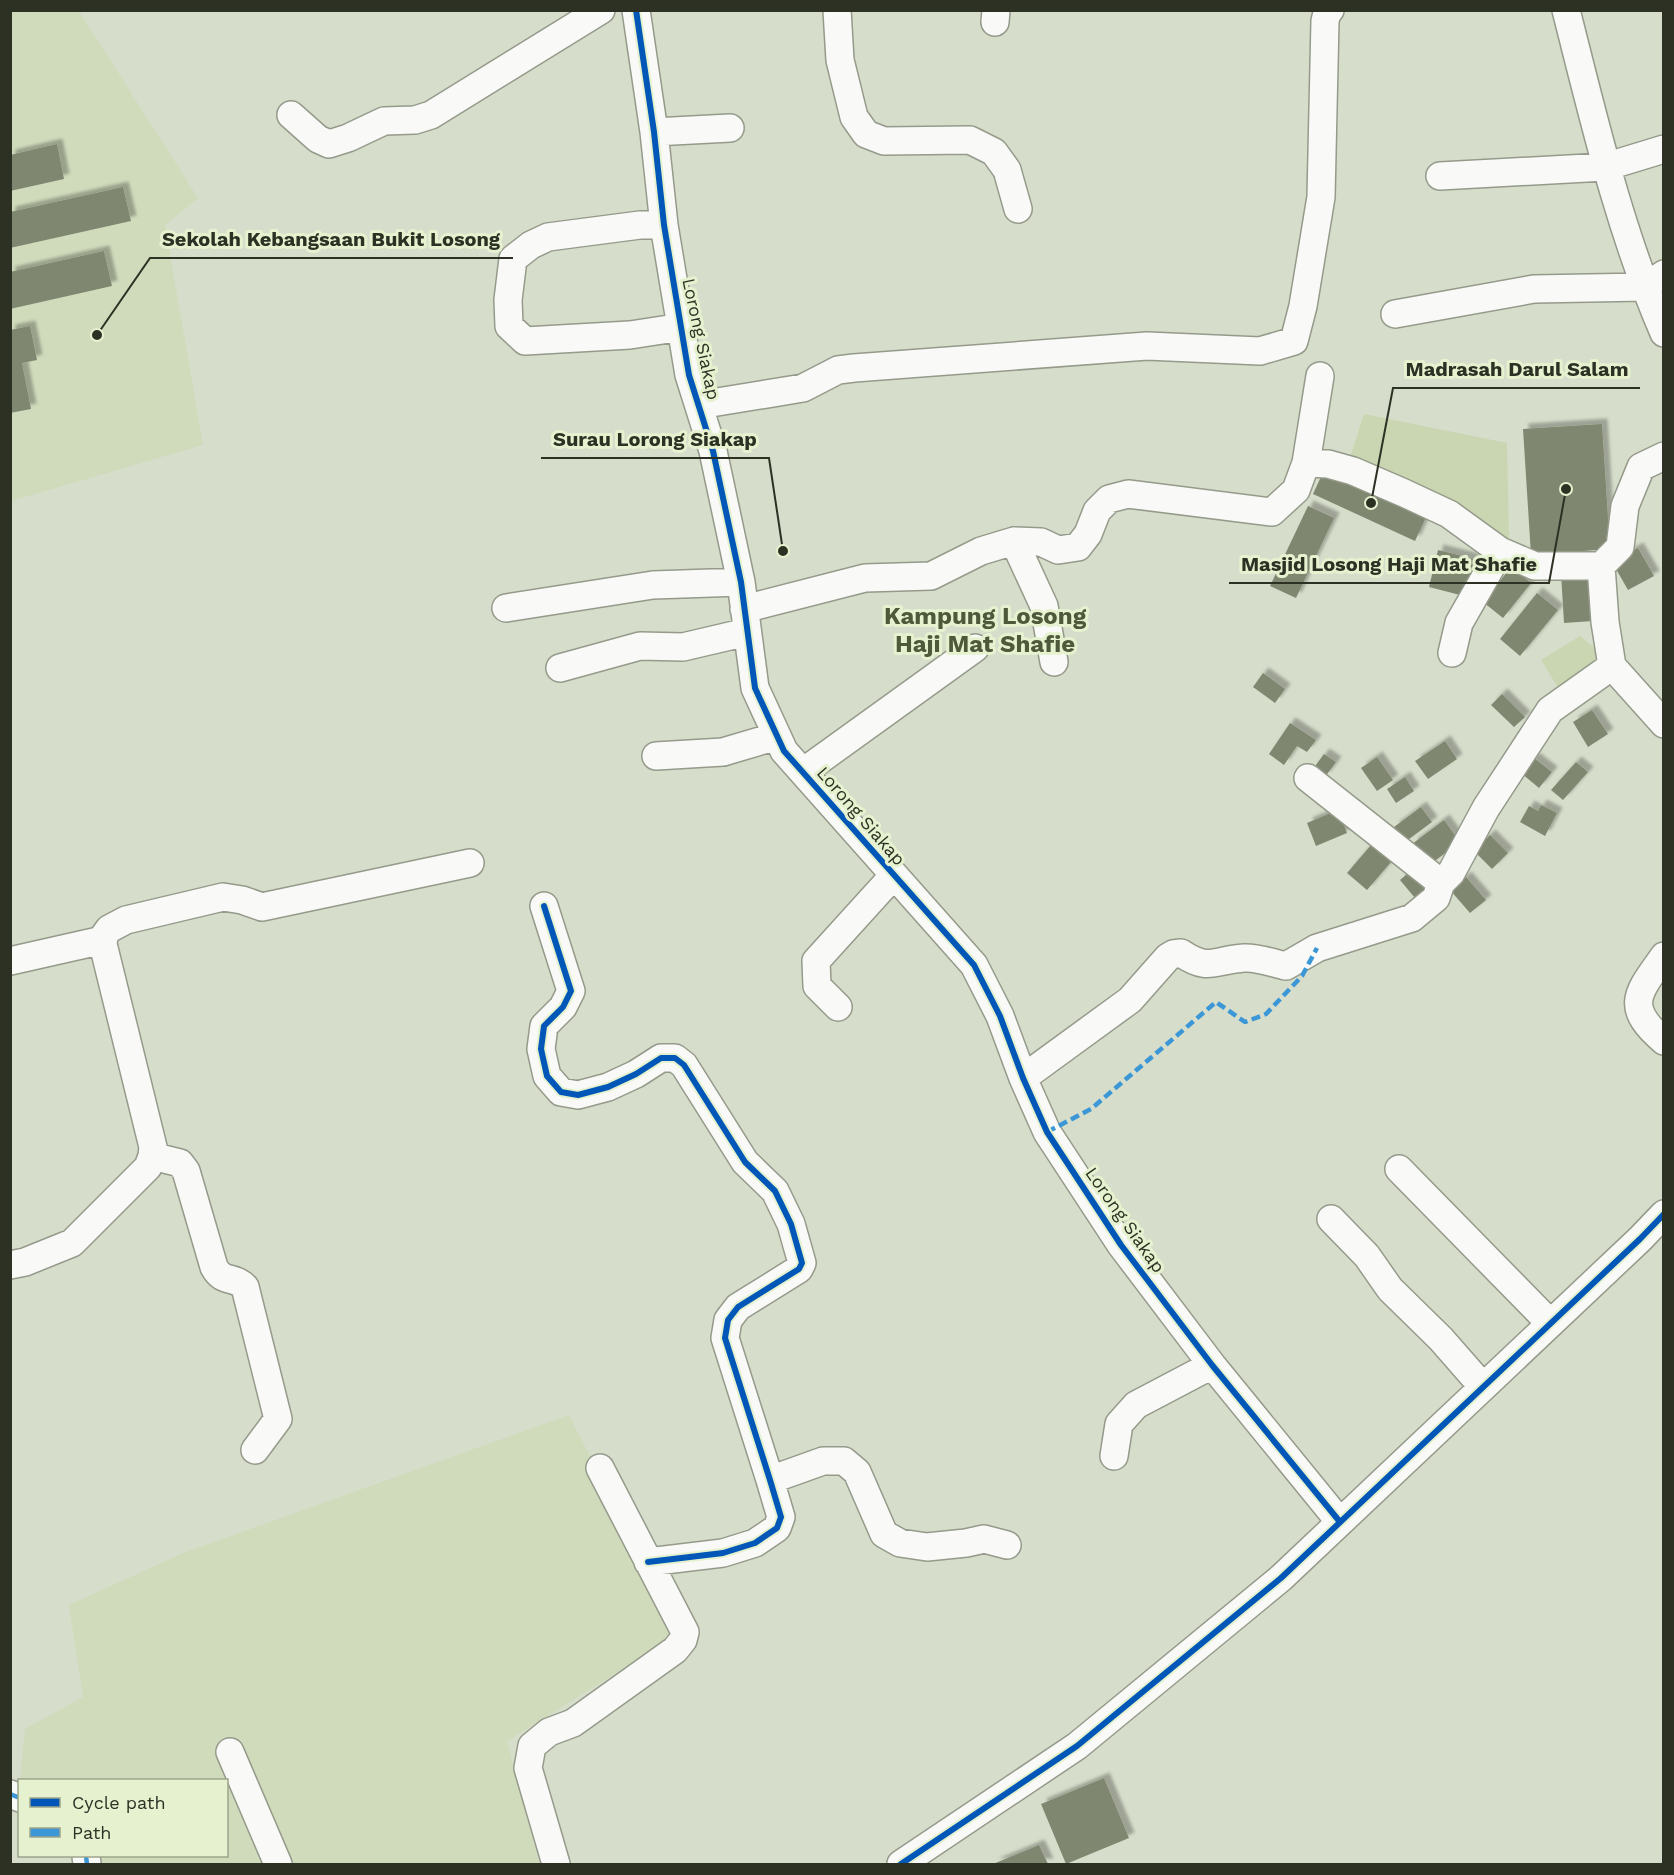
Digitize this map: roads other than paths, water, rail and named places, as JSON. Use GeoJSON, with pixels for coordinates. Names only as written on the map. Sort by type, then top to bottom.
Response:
{"type":"FeatureCollection","features":[{"type":"Feature","properties":{"kind":"street"},"geometry":{"type":"LineString","coordinates":[[291,115],[318,139],[329,144],[384,121],[415,120],[431,115],[601,10]]}},
{"type":"Feature","properties":{"kind":"street","name":"Lorong Siakap"},"geometry":{"type":"LineString","coordinates":[[636,10],[654,132],[664,225],[690,375],[713,451],[741,582],[755,688],[777,736],[784,751],[974,965],[1000,1016],[1023,1078],[1047,1132],[1108,1226],[1212,1365],[1340,1522]]}},
{"type":"Feature","properties":{"kind":"street"},"geometry":{"type":"LineString","coordinates":[[837,10],[840,60],[854,117],[866,134],[884,141],[970,140],[994,152],[1007,170],[1017,209]]}},
{"type":"Feature","properties":{"kind":"street"},"geometry":{"type":"LineString","coordinates":[[699,405],[803,388],[838,370],[854,368],[1147,346],[1260,351],[1294,341],[1303,306],[1322,197],[1325,21],[1330,10]]}},
{"type":"Feature","properties":{"kind":"street"},"geometry":{"type":"LineString","coordinates":[[1566,10],[1605,167],[1654,280],[1664,333]]}},
{"type":"Feature","properties":{"kind":"street"},"geometry":{"type":"LineString","coordinates":[[654,132],[730,129]]}},
{"type":"Feature","properties":{"kind":"street"},"geometry":{"type":"LineString","coordinates":[[1440,176],[1605,167],[1664,149]]}},
{"type":"Feature","properties":{"kind":"street"},"geometry":{"type":"LineString","coordinates":[[664,225],[640,225],[548,237],[531,245],[513,259],[508,300],[509,326],[525,341],[630,335],[682,327]]}},
{"type":"Feature","properties":{"kind":"street"},"geometry":{"type":"LineString","coordinates":[[1395,314],[1534,289],[1654,280]]}},
{"type":"Feature","properties":{"kind":"street"},"geometry":{"type":"LineString","coordinates":[[560,668],[640,646],[683,648],[745,621],[865,578],[931,576],[981,551],[1014,541],[1041,542],[1058,550],[1078,547],[1088,534],[1097,512],[1109,499],[1128,494],[1272,512],[1296,490],[1306,463],[1320,376]]}},
{"type":"Feature","properties":{"kind":"street"},"geometry":{"type":"LineString","coordinates":[[1664,456],[1641,467],[1625,506],[1620,547],[1602,566],[1605,622],[1612,666],[1664,723]]}},
{"type":"Feature","properties":{"kind":"street"},"geometry":{"type":"LineString","coordinates":[[1306,463],[1328,464],[1353,471],[1404,493],[1449,514],[1500,551],[1535,566],[1602,566]]}},
{"type":"Feature","properties":{"kind":"street"},"geometry":{"type":"LineString","coordinates":[[1014,541],[1044,606],[1054,662]]}},
{"type":"Feature","properties":{"kind":"street"},"geometry":{"type":"LineString","coordinates":[[1452,653],[1459,623],[1500,551]]}},
{"type":"Feature","properties":{"kind":"street"},"geometry":{"type":"LineString","coordinates":[[506,608],[653,585],[741,582]]}},
{"type":"Feature","properties":{"kind":"street"},"geometry":{"type":"LineString","coordinates":[[803,772],[975,648]]}},
{"type":"Feature","properties":{"kind":"street"},"geometry":{"type":"LineString","coordinates":[[1023,1078],[1130,1000],[1173,954],[1181,953],[1195,962],[1213,964],[1246,958],[1286,966],[1317,948],[1412,918],[1436,898],[1442,883],[1451,873],[1486,808],[1550,711],[1612,666]]}},
{"type":"Feature","properties":{"kind":"street"},"geometry":{"type":"LineString","coordinates":[[656,756],[723,752],[777,736]]}},
{"type":"Feature","properties":{"kind":"street"},"geometry":{"type":"LineString","coordinates":[[1308,778],[1442,883]]}},
{"type":"Feature","properties":{"kind":"street"},"geometry":{"type":"LineString","coordinates":[[10,1265],[25,1262],[72,1244],[148,1167],[153,1156],[153,1147],[103,940],[110,929],[126,920],[223,897],[242,900],[262,907],[470,863]]}},
{"type":"Feature","properties":{"kind":"street"},"geometry":{"type":"LineString","coordinates":[[838,1007],[817,986],[816,962],[894,876]]}},
{"type":"Feature","properties":{"kind":"street"},"geometry":{"type":"LineString","coordinates":[[544,906],[571,991],[564,1007],[544,1026],[541,1050],[547,1076],[561,1092],[578,1095],[608,1087],[636,1074],[660,1058],[675,1058],[684,1065],[745,1162],[775,1191],[791,1224],[802,1263],[800,1269],[738,1307],[728,1320],[725,1338],[781,1517],[777,1528],[755,1543],[723,1553],[648,1562]]}},
{"type":"Feature","properties":{"kind":"street"},"geometry":{"type":"LineString","coordinates":[[10,961],[103,940]]}},
{"type":"Feature","properties":{"kind":"street"},"geometry":{"type":"LineString","coordinates":[[1664,956],[1638,997],[1642,1019],[1648,1028],[1664,1041]]}},
{"type":"Feature","properties":{"kind":"street"},"geometry":{"type":"LineString","coordinates":[[153,1156],[180,1163],[186,1171],[218,1275],[240,1282],[245,1287],[278,1419],[255,1450]]}},
{"type":"Feature","properties":{"kind":"street"},"geometry":{"type":"LineString","coordinates":[[1399,1168],[1550,1323]]}},
{"type":"Feature","properties":{"kind":"street"},"geometry":{"type":"LineString","coordinates":[[909,1862],[1077,1746],[1281,1578],[1664,1214]]}},
{"type":"Feature","properties":{"kind":"street"},"geometry":{"type":"LineString","coordinates":[[1331,1219],[1367,1256],[1389,1288],[1441,1339],[1483,1387]]}},
{"type":"Feature","properties":{"kind":"street"},"geometry":{"type":"LineString","coordinates":[[1114,1456],[1119,1424],[1136,1406],[1212,1365]]}},
{"type":"Feature","properties":{"kind":"street"},"geometry":{"type":"LineString","coordinates":[[770,1480],[823,1461],[844,1461],[856,1472],[885,1534],[900,1542],[927,1546],[984,1539],[1007,1545]]}},
{"type":"Feature","properties":{"kind":"street"},"geometry":{"type":"LineString","coordinates":[[556,1864],[528,1768],[532,1746],[549,1732],[573,1723],[675,1650],[683,1640],[684,1632],[600,1468]]}},
{"type":"Feature","properties":{"kind":"street"},"geometry":{"type":"LineString","coordinates":[[230,1752],[278,1864]]}},
{"type":"Feature","properties":{"kind":"place","name":"Sekolah Kebangsaan Bukit Losong"},"geometry":{"type":"Point","coordinates":[97,335]}},
{"type":"Feature","properties":{"kind":"place","name":"Masjid Losong Haji Mat Shafie"},"geometry":{"type":"Point","coordinates":[1566,489]}},
{"type":"Feature","properties":{"kind":"place","name":"Madrasah Darul Salam"},"geometry":{"type":"Point","coordinates":[1371,503]}},
{"type":"Feature","properties":{"kind":"place","name":"Surau Lorong Siakap"},"geometry":{"type":"Point","coordinates":[783,551]}},
{"type":"Feature","properties":{"kind":"district","name":"Kampung Losong Haji Mat Shafie"},"geometry":{"type":"Point","coordinates":[985,630]}}]}
